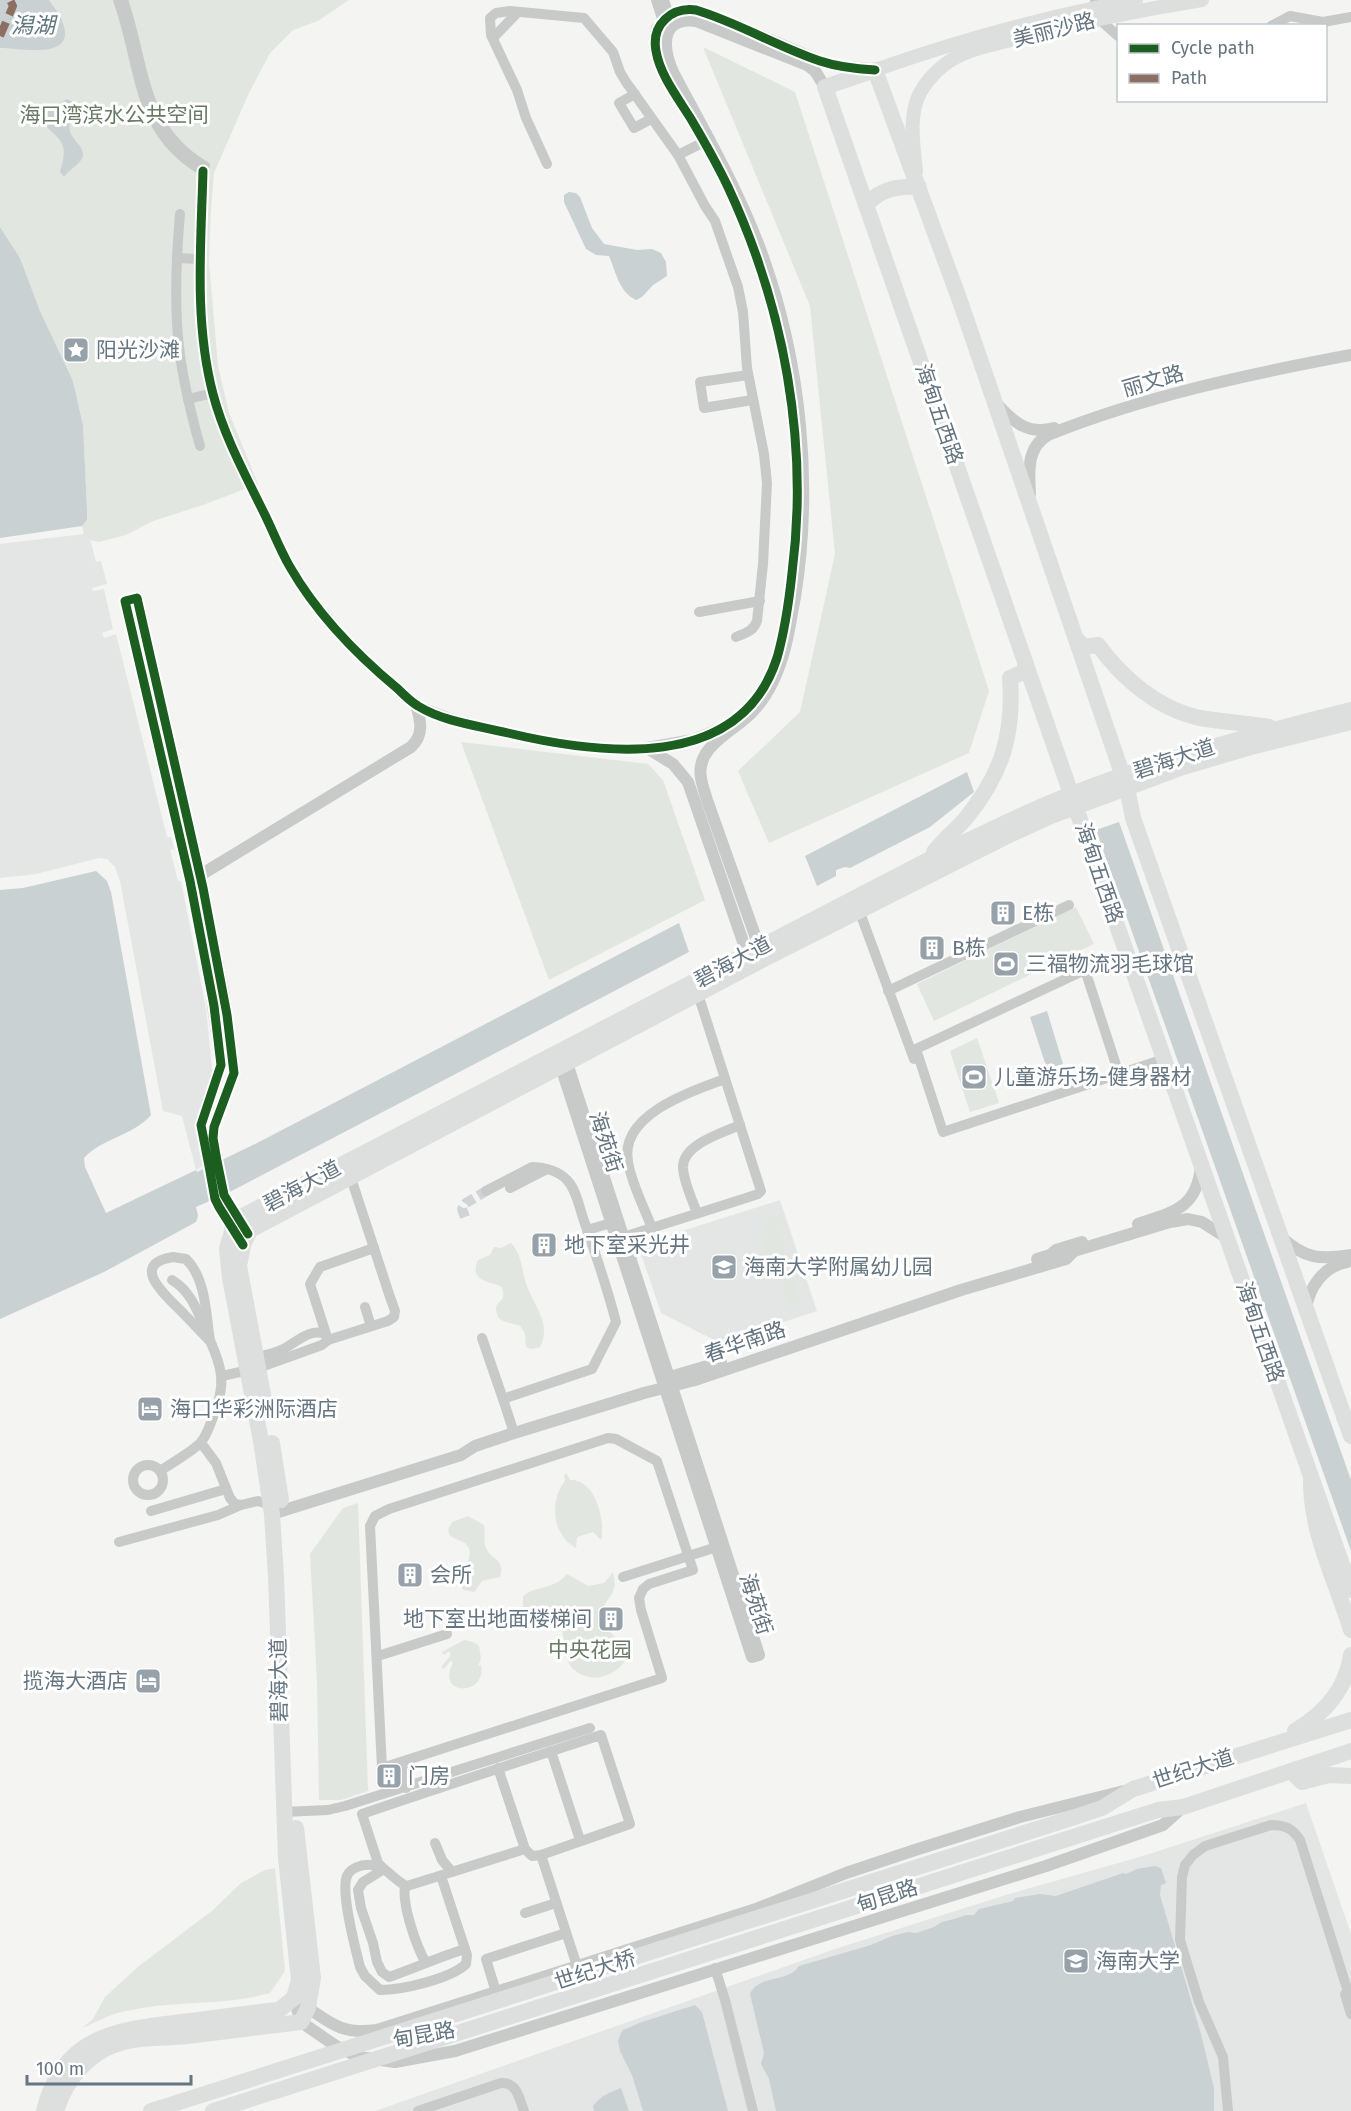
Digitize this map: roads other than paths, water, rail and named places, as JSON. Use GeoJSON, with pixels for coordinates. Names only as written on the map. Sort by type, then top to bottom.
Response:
{"type":"FeatureCollection","features":[{"type":"Feature","properties":{"kind":"main road","name":"美丽沙路"},"geometry":{"type":"LineString","coordinates":[[976,44],[1136,0]]}},
{"type":"Feature","properties":{"kind":"main road","name":"美丽沙路"},"geometry":{"type":"LineString","coordinates":[[1097,9],[1202,0]]}},
{"type":"Feature","properties":{"kind":"main road"},"geometry":{"type":"LineString","coordinates":[[825,87],[875,70],[976,44]]}},
{"type":"Feature","properties":{"kind":"main road"},"geometry":{"type":"LineString","coordinates":[[918,184],[913,116],[919,95],[931,77],[947,63],[976,44]]}},
{"type":"Feature","properties":{"kind":"main road"},"geometry":{"type":"LineString","coordinates":[[875,70],[918,184],[1125,782],[1133,818],[1306,1310],[1348,1421],[1351,1436]]}},
{"type":"Feature","properties":{"kind":"main road","name":"海甸五西路"},"geometry":{"type":"LineString","coordinates":[[825,87],[1351,1590]]}},
{"type":"Feature","properties":{"kind":"main road"},"geometry":{"type":"LineString","coordinates":[[865,196],[918,184]]}},
{"type":"Feature","properties":{"kind":"main road"},"geometry":{"type":"LineString","coordinates":[[1075,637],[1084,648],[1098,645],[1120,671],[1140,689],[1173,709],[1198,717],[1276,729]]}},
{"type":"Feature","properties":{"kind":"main road"},"geometry":{"type":"LineString","coordinates":[[928,860],[966,818],[993,780],[1006,746],[1010,726],[1012,704],[1010,678],[1023,672],[1026,664]]}},
{"type":"Feature","properties":{"kind":"main road","name":"碧海大道"},"geometry":{"type":"LineString","coordinates":[[241,1232],[562,1058],[755,957],[928,860],[994,828],[1125,782],[1192,752],[1351,710]]}},
{"type":"Feature","properties":{"kind":"main road","name":"碧海大道"},"geometry":{"type":"LineString","coordinates":[[1125,782],[1351,722]]}},
{"type":"Feature","properties":{"kind":"main road","name":"碧海大道"},"geometry":{"type":"LineString","coordinates":[[241,1232],[250,1230],[562,1058],[698,994],[755,957],[859,910],[1073,801]]}},
{"type":"Feature","properties":{"kind":"main road","name":"碧海大道"},"geometry":{"type":"LineString","coordinates":[[241,1232],[239,1266],[251,1364],[278,1471],[277,1508],[289,1812],[313,1978],[304,2015]]}},
{"type":"Feature","properties":{"kind":"main road"},"geometry":{"type":"LineString","coordinates":[[1311,1479],[1314,1515],[1351,1630]]}},
{"type":"Feature","properties":{"kind":"main road"},"geometry":{"type":"LineString","coordinates":[[1288,1739],[1295,1730],[1317,1716],[1336,1695],[1348,1671],[1351,1655]]}},
{"type":"Feature","properties":{"kind":"main road","name":"世纪大道"},"geometry":{"type":"LineString","coordinates":[[1040,1829],[1102,1808],[1133,1789],[1351,1720]]}},
{"type":"Feature","properties":{"kind":"main road","name":"世纪大道"},"geometry":{"type":"LineString","coordinates":[[1046,1846],[1158,1810],[1183,1808],[1351,1751]]}},
{"type":"Feature","properties":{"kind":"main road"},"geometry":{"type":"LineString","coordinates":[[1291,1771],[1302,1782],[1329,1775],[1351,1776]]}},
{"type":"Feature","properties":{"kind":"main road","name":"碧海大道"},"geometry":{"type":"LineString","coordinates":[[289,1812],[286,1858],[299,1980],[294,1998]]}},
{"type":"Feature","properties":{"kind":"main road","name":"世纪大桥"},"geometry":{"type":"LineString","coordinates":[[151,2111],[1040,1829]]}},
{"type":"Feature","properties":{"kind":"main road","name":"世纪大桥"},"geometry":{"type":"LineString","coordinates":[[213,2111],[1046,1846]]}},
{"type":"Feature","properties":{"kind":"main road"},"geometry":{"type":"LineString","coordinates":[[44,2111],[49,2093],[64,2067],[87,2046],[102,2037],[140,2026],[279,2010],[294,1998]]}},
{"type":"Feature","properties":{"kind":"main road"},"geometry":{"type":"LineString","coordinates":[[56,2111],[75,2073],[93,2056],[114,2045],[133,2040],[182,2036],[304,2015]]}},
{"type":"Feature","properties":{"kind":"street"},"geometry":{"type":"LineString","coordinates":[[118,0],[149,114],[171,147],[203,171]]}},
{"type":"Feature","properties":{"kind":"street"},"geometry":{"type":"LineString","coordinates":[[123,0],[154,113],[175,144],[205,166],[200,259],[204,340],[213,393],[235,454],[290,568],[311,598],[353,648],[417,705],[460,722],[532,739],[608,750],[647,748],[693,740],[718,731],[741,715],[753,703],[766,682],[778,652],[795,554],[796,449],[792,400],[777,326],[749,236],[707,140]]}},
{"type":"Feature","properties":{"kind":"street"},"geometry":{"type":"LineString","coordinates":[[656,0],[668,24]]}},
{"type":"Feature","properties":{"kind":"street"},"geometry":{"type":"LineString","coordinates":[[664,0],[668,24]]}},
{"type":"Feature","properties":{"kind":"street"},"geometry":{"type":"LineString","coordinates":[[1097,9],[1117,34]]}},
{"type":"Feature","properties":{"kind":"street"},"geometry":{"type":"LineString","coordinates":[[668,24],[682,10],[696,10],[764,36],[822,62],[856,69],[875,70]]}},
{"type":"Feature","properties":{"kind":"street"},"geometry":{"type":"LineString","coordinates":[[547,164],[489,26],[490,18],[502,11],[584,18],[613,51],[620,72],[678,155],[715,221],[738,287],[743,312],[748,375],[764,454],[767,483],[760,601],[755,627],[736,637]]}},
{"type":"Feature","properties":{"kind":"street"},"geometry":{"type":"LineString","coordinates":[[493,38],[518,12]]}},
{"type":"Feature","properties":{"kind":"street"},"geometry":{"type":"LineString","coordinates":[[1275,24],[1290,16],[1323,22],[1351,17]]}},
{"type":"Feature","properties":{"kind":"street"},"geometry":{"type":"LineString","coordinates":[[755,957],[700,777],[701,765],[712,746],[740,724],[763,700],[784,653],[801,548],[803,500],[801,433],[787,345],[768,273],[738,197],[707,140],[659,62],[655,39],[657,28],[690,20],[711,26],[807,65],[815,70],[825,87]]}},
{"type":"Feature","properties":{"kind":"street"},"geometry":{"type":"LineString","coordinates":[[635,94],[619,103],[634,128],[651,119]]}},
{"type":"Feature","properties":{"kind":"street"},"geometry":{"type":"LineString","coordinates":[[678,155],[707,140]]}},
{"type":"Feature","properties":{"kind":"street"},"geometry":{"type":"LineString","coordinates":[[180,214],[176,279],[178,335],[188,399],[200,446]]}},
{"type":"Feature","properties":{"kind":"street"},"geometry":{"type":"LineString","coordinates":[[177,258],[200,259]]}},
{"type":"Feature","properties":{"kind":"street","name":"丽文路"},"geometry":{"type":"LineString","coordinates":[[992,397],[1016,421],[1029,429],[1042,431],[1197,383],[1351,350]]}},
{"type":"Feature","properties":{"kind":"street","name":"丽文路"},"geometry":{"type":"LineString","coordinates":[[1031,510],[1029,469],[1031,456],[1036,445],[1048,435],[1172,395],[1273,370],[1351,354]]}},
{"type":"Feature","properties":{"kind":"street"},"geometry":{"type":"LineString","coordinates":[[748,375],[700,382],[704,408],[752,400]]}},
{"type":"Feature","properties":{"kind":"street"},"geometry":{"type":"LineString","coordinates":[[188,399],[213,393]]}},
{"type":"Feature","properties":{"kind":"street"},"geometry":{"type":"LineString","coordinates":[[195,875],[126,601],[136,598],[195,875],[221,1065],[201,1125],[212,1154],[215,1198],[223,1205],[241,1232]]}},
{"type":"Feature","properties":{"kind":"street"},"geometry":{"type":"LineString","coordinates":[[699,612],[760,601]]}},
{"type":"Feature","properties":{"kind":"street"},"geometry":{"type":"LineString","coordinates":[[195,875],[411,747],[420,732],[417,705]]}},
{"type":"Feature","properties":{"kind":"street"},"geometry":{"type":"LineString","coordinates":[[647,748],[673,764],[688,782],[755,957]]}},
{"type":"Feature","properties":{"kind":"street"},"geometry":{"type":"LineString","coordinates":[[888,991],[1069,905]]}},
{"type":"Feature","properties":{"kind":"street"},"geometry":{"type":"LineString","coordinates":[[859,910],[943,1132],[1164,1059]]}},
{"type":"Feature","properties":{"kind":"street"},"geometry":{"type":"LineString","coordinates":[[940,1129],[916,1049],[1085,970],[1119,1074]]}},
{"type":"Feature","properties":{"kind":"street"},"geometry":{"type":"LineString","coordinates":[[620,1238],[760,1192],[698,994]]}},
{"type":"Feature","properties":{"kind":"street","name":"海苑街"},"geometry":{"type":"LineString","coordinates":[[562,1058],[720,1546],[759,1655],[752,1658],[720,1546]]}},
{"type":"Feature","properties":{"kind":"street"},"geometry":{"type":"LineString","coordinates":[[652,1228],[628,1161],[627,1149],[630,1139],[643,1120],[655,1112],[690,1093],[725,1079]]}},
{"type":"Feature","properties":{"kind":"street"},"geometry":{"type":"LineString","coordinates":[[940,1129],[997,1109]]}},
{"type":"Feature","properties":{"kind":"street"},"geometry":{"type":"LineString","coordinates":[[697,1213],[683,1167],[685,1156],[692,1147],[740,1125]]}},
{"type":"Feature","properties":{"kind":"street","name":"春华南路"},"geometry":{"type":"LineString","coordinates":[[277,1508],[461,1455],[475,1446],[513,1430],[667,1383],[832,1326],[845,1319],[958,1282],[1030,1262],[1050,1255],[1056,1250],[1168,1214],[1184,1206],[1191,1199],[1197,1189],[1201,1165]]}},
{"type":"Feature","properties":{"kind":"street"},"geometry":{"type":"LineString","coordinates":[[486,1191],[532,1167],[547,1169],[564,1177],[572,1186],[616,1322],[592,1369],[503,1399]]}},
{"type":"Feature","properties":{"kind":"street"},"geometry":{"type":"LineString","coordinates":[[510,1188],[547,1169]]}},
{"type":"Feature","properties":{"kind":"street"},"geometry":{"type":"LineString","coordinates":[[328,1340],[391,1319],[395,1314],[350,1175]]}},
{"type":"Feature","properties":{"kind":"street","name":"春华南路"},"geometry":{"type":"LineString","coordinates":[[667,1383],[695,1380],[961,1290],[1066,1258],[1074,1251],[1170,1222],[1195,1220],[1227,1238]]}},
{"type":"Feature","properties":{"kind":"street"},"geometry":{"type":"LineString","coordinates":[[587,1230],[615,1221]]}},
{"type":"Feature","properties":{"kind":"street"},"geometry":{"type":"LineString","coordinates":[[1281,1237],[1298,1251],[1316,1257],[1332,1258],[1351,1255]]}},
{"type":"Feature","properties":{"kind":"street"},"geometry":{"type":"LineString","coordinates":[[328,1340],[310,1284],[320,1267],[374,1248]]}},
{"type":"Feature","properties":{"kind":"street"},"geometry":{"type":"LineString","coordinates":[[179,1257],[190,1263],[203,1294],[210,1341],[162,1294],[154,1283],[153,1269],[161,1260],[179,1257]]}},
{"type":"Feature","properties":{"kind":"street"},"geometry":{"type":"LineString","coordinates":[[1306,1310],[1310,1292],[1317,1281],[1334,1266],[1351,1262]]}},
{"type":"Feature","properties":{"kind":"street"},"geometry":{"type":"LineString","coordinates":[[160,1471],[201,1443],[217,1408],[222,1376],[217,1354],[191,1299],[180,1285],[172,1280]]}},
{"type":"Feature","properties":{"kind":"street"},"geometry":{"type":"LineString","coordinates":[[365,1307],[371,1326]]}},
{"type":"Feature","properties":{"kind":"street"},"geometry":{"type":"LineString","coordinates":[[222,1376],[293,1349],[296,1339],[319,1332],[326,1334],[328,1340]]}},
{"type":"Feature","properties":{"kind":"street"},"geometry":{"type":"LineString","coordinates":[[482,1338],[513,1430]]}},
{"type":"Feature","properties":{"kind":"street"},"geometry":{"type":"LineString","coordinates":[[608,1438],[616,1439],[657,1461],[689,1556],[693,1570],[649,1584],[643,1589],[639,1598],[662,1678],[382,1768],[370,1526],[375,1516],[389,1509],[539,1460],[608,1438]]}},
{"type":"Feature","properties":{"kind":"street"},"geometry":{"type":"LineString","coordinates":[[201,1443],[216,1463],[226,1489],[235,1504],[241,1505]]}},
{"type":"Feature","properties":{"kind":"street"},"geometry":{"type":"LineString","coordinates":[[151,1511],[226,1489]]}},
{"type":"Feature","properties":{"kind":"street"},"geometry":{"type":"LineString","coordinates":[[119,1542],[218,1515],[241,1505],[258,1501],[277,1508]]}},
{"type":"Feature","properties":{"kind":"street"},"geometry":{"type":"LineString","coordinates":[[623,1577],[720,1546]]}},
{"type":"Feature","properties":{"kind":"street"},"geometry":{"type":"LineString","coordinates":[[378,1656],[447,1634]]}},
{"type":"Feature","properties":{"kind":"street"},"geometry":{"type":"LineString","coordinates":[[289,1812],[328,1810],[406,1788],[590,1728]]}},
{"type":"Feature","properties":{"kind":"street"},"geometry":{"type":"LineString","coordinates":[[405,1886],[378,1863],[362,1814],[498,1768],[601,1735],[630,1824],[541,1855],[532,1856],[525,1849],[498,1768]]}},
{"type":"Feature","properties":{"kind":"street"},"geometry":{"type":"LineString","coordinates":[[551,1751],[580,1840]]}},
{"type":"Feature","properties":{"kind":"street"},"geometry":{"type":"LineString","coordinates":[[406,1761],[406,1788]]}},
{"type":"Feature","properties":{"kind":"street","name":"甸昆路"},"geometry":{"type":"LineString","coordinates":[[304,2015],[321,2019],[343,2029],[376,2030],[756,1909],[846,1873],[915,1850],[1042,1811],[1133,1789]]}},
{"type":"Feature","properties":{"kind":"street","name":"甸昆路"},"geometry":{"type":"LineString","coordinates":[[304,2015],[348,2052],[383,2062],[395,2062],[455,2051],[1046,1866],[1163,1825],[1183,1808]]}},
{"type":"Feature","properties":{"kind":"street"},"geometry":{"type":"LineString","coordinates":[[1230,2111],[1223,2057],[1199,2002],[1180,1940],[1182,1876],[1185,1865],[1193,1855],[1205,1846],[1270,1826],[1281,1825],[1295,1832],[1300,1840],[1351,2001]]}},
{"type":"Feature","properties":{"kind":"street"},"geometry":{"type":"LineString","coordinates":[[1230,2111],[1227,2053],[1203,2001],[1185,1939],[1187,1877],[1196,1859],[1208,1851],[1272,1831],[1280,1831],[1290,1836],[1294,1841],[1351,2014]]}},
{"type":"Feature","properties":{"kind":"street"},"geometry":{"type":"LineString","coordinates":[[384,1869],[373,1865],[358,1867],[348,1873],[346,1879],[348,1906],[360,1967],[377,1989],[383,1990],[403,1988],[452,1972],[466,1964],[468,1959],[447,1874],[435,1843]]}},
{"type":"Feature","properties":{"kind":"street"},"geometry":{"type":"LineString","coordinates":[[405,1886],[525,1849]]}},
{"type":"Feature","properties":{"kind":"street"},"geometry":{"type":"LineString","coordinates":[[541,1855],[577,1966]]}},
{"type":"Feature","properties":{"kind":"street"},"geometry":{"type":"LineString","coordinates":[[384,1869],[363,1881],[358,1890],[361,1908],[382,1972],[389,1977],[465,1949]]}},
{"type":"Feature","properties":{"kind":"street"},"geometry":{"type":"LineString","coordinates":[[405,1886],[404,1897],[421,1954],[426,1963]]}},
{"type":"Feature","properties":{"kind":"street"},"geometry":{"type":"LineString","coordinates":[[525,1913],[556,1903]]}},
{"type":"Feature","properties":{"kind":"street"},"geometry":{"type":"LineString","coordinates":[[690,1930],[701,1943],[710,1970],[725,2000],[753,2111]]}},
{"type":"Feature","properties":{"kind":"street"},"geometry":{"type":"LineString","coordinates":[[496,1992],[486,1959],[566,1933]]}},
{"type":"Feature","properties":{"kind":"street"},"geometry":{"type":"LineString","coordinates":[[294,1998],[304,2015]]}},
{"type":"Feature","properties":{"kind":"street"},"geometry":{"type":"LineString","coordinates":[[441,2010],[439,2033],[447,2045],[455,2051]]}},
{"type":"Feature","properties":{"kind":"street"},"geometry":{"type":"LineString","coordinates":[[418,2111],[442,2107],[494,2085],[506,2083],[518,2092],[524,2111]]}},
{"type":"Feature","properties":{"kind":"water","name":"潟湖"},"geometry":{"type":"Polygon","coordinates":[[[0,0],[49,0],[62,21],[65,34],[62,42],[45,50],[0,48],[0,0]]]}},
{"type":"Feature","properties":{"kind":"water"},"geometry":{"type":"Polygon","coordinates":[[[67,99],[74,103],[70,131],[82,149],[83,156],[80,162],[64,177],[60,172],[64,149],[58,137],[44,122],[41,113],[67,99]]]}},
{"type":"Feature","properties":{"kind":"water"},"geometry":{"type":"Polygon","coordinates":[[[569,192],[576,193],[580,197],[592,228],[604,244],[637,250],[652,249],[661,253],[666,262],[667,276],[653,285],[642,297],[636,300],[630,296],[619,281],[609,256],[596,255],[586,249],[564,202],[564,195],[569,192]]]}},
{"type":"Feature","properties":{"kind":"water"},"geometry":{"type":"Polygon","coordinates":[[[0,227],[20,258],[40,311],[73,381],[83,425],[87,520],[82,526],[0,538],[0,227]]]}},
{"type":"Feature","properties":{"kind":"water"},"geometry":{"type":"Polygon","coordinates":[[[967,772],[974,792],[930,827],[850,868],[836,870],[836,876],[817,886],[805,856],[967,772]]]}},
{"type":"Feature","properties":{"kind":"water"},"geometry":{"type":"Polygon","coordinates":[[[1119,822],[1351,1480],[1351,1551],[1096,830],[1119,822]]]}},
{"type":"Feature","properties":{"kind":"water"},"geometry":{"type":"Polygon","coordinates":[[[96,871],[107,881],[111,892],[151,1115],[135,1128],[91,1151],[84,1158],[85,1167],[106,1213],[261,1141],[679,923],[689,952],[224,1195],[196,1207],[198,1216],[196,1222],[104,1272],[0,1319],[0,890],[23,888],[96,871]]]}},
{"type":"Feature","properties":{"kind":"water"},"geometry":{"type":"Polygon","coordinates":[[[1047,1011],[1063,1064],[1047,1069],[1030,1017],[1047,1011]]]}},
{"type":"Feature","properties":{"kind":"water"},"geometry":{"type":"Polygon","coordinates":[[[1155,1866],[1161,1868],[1166,1883],[1161,1885],[1160,1895],[1201,2034],[1214,2088],[1214,2111],[776,2111],[769,2079],[761,2064],[764,2053],[750,1994],[760,1984],[788,1975],[799,1966],[871,1945],[892,1936],[908,1932],[916,1933],[942,1922],[974,1915],[979,1909],[1013,1901],[1015,1898],[1040,1894],[1056,1896],[1123,1873],[1155,1866]]]}},
{"type":"Feature","properties":{"kind":"water"},"geometry":{"type":"Polygon","coordinates":[[[695,2005],[702,2012],[728,2111],[643,2111],[632,2075],[620,2051],[618,2041],[621,2033],[642,2022],[695,2005]]]}},
{"type":"Feature","properties":{"kind":"water"},"geometry":{"type":"Polygon","coordinates":[[[621,2088],[629,2111],[594,2111],[593,2106],[600,2099],[621,2088]]]}},
{"type":"Feature","properties":{"kind":"tunnel"},"geometry":{"type":"LineString","coordinates":[[465,1217],[462,1209],[466,1203],[486,1191]]}},
{"type":"Feature","properties":{"kind":"place","name":"阳光沙滩"},"geometry":{"type":"Point","coordinates":[76,350]}},
{"type":"Feature","properties":{"kind":"place","name":"E栋"},"geometry":{"type":"Point","coordinates":[1003,913]}},
{"type":"Feature","properties":{"kind":"place","name":"B栋"},"geometry":{"type":"Point","coordinates":[932,948]}},
{"type":"Feature","properties":{"kind":"place","name":"三福物流羽毛球馆"},"geometry":{"type":"Point","coordinates":[1006,964]}},
{"type":"Feature","properties":{"kind":"place","name":"儿童游乐场-健身器材"},"geometry":{"type":"Point","coordinates":[974,1077]}},
{"type":"Feature","properties":{"kind":"place","name":"地下室采光井"},"geometry":{"type":"Point","coordinates":[544,1245]}},
{"type":"Feature","properties":{"kind":"place","name":"海南大学附属幼儿园"},"geometry":{"type":"Point","coordinates":[724,1267]}},
{"type":"Feature","properties":{"kind":"place","name":"海口华彩洲际酒店"},"geometry":{"type":"Point","coordinates":[150,1409]}},
{"type":"Feature","properties":{"kind":"place","name":"会所"},"geometry":{"type":"Point","coordinates":[410,1575]}},
{"type":"Feature","properties":{"kind":"place","name":"地下室出地面楼梯间"},"geometry":{"type":"Point","coordinates":[611,1619]}},
{"type":"Feature","properties":{"kind":"place","name":"揽海大酒店"},"geometry":{"type":"Point","coordinates":[148,1681]}},
{"type":"Feature","properties":{"kind":"place","name":"门房"},"geometry":{"type":"Point","coordinates":[389,1776]}},
{"type":"Feature","properties":{"kind":"place","name":"海南大学"},"geometry":{"type":"Point","coordinates":[1076,1961]}},
{"type":"Feature","properties":{"kind":"park label","name":"海口湾滨水公共空间"},"geometry":{"type":"Point","coordinates":[114,115]}},
{"type":"Feature","properties":{"kind":"park label","name":"中央花园"},"geometry":{"type":"Point","coordinates":[590,1650]}}]}
